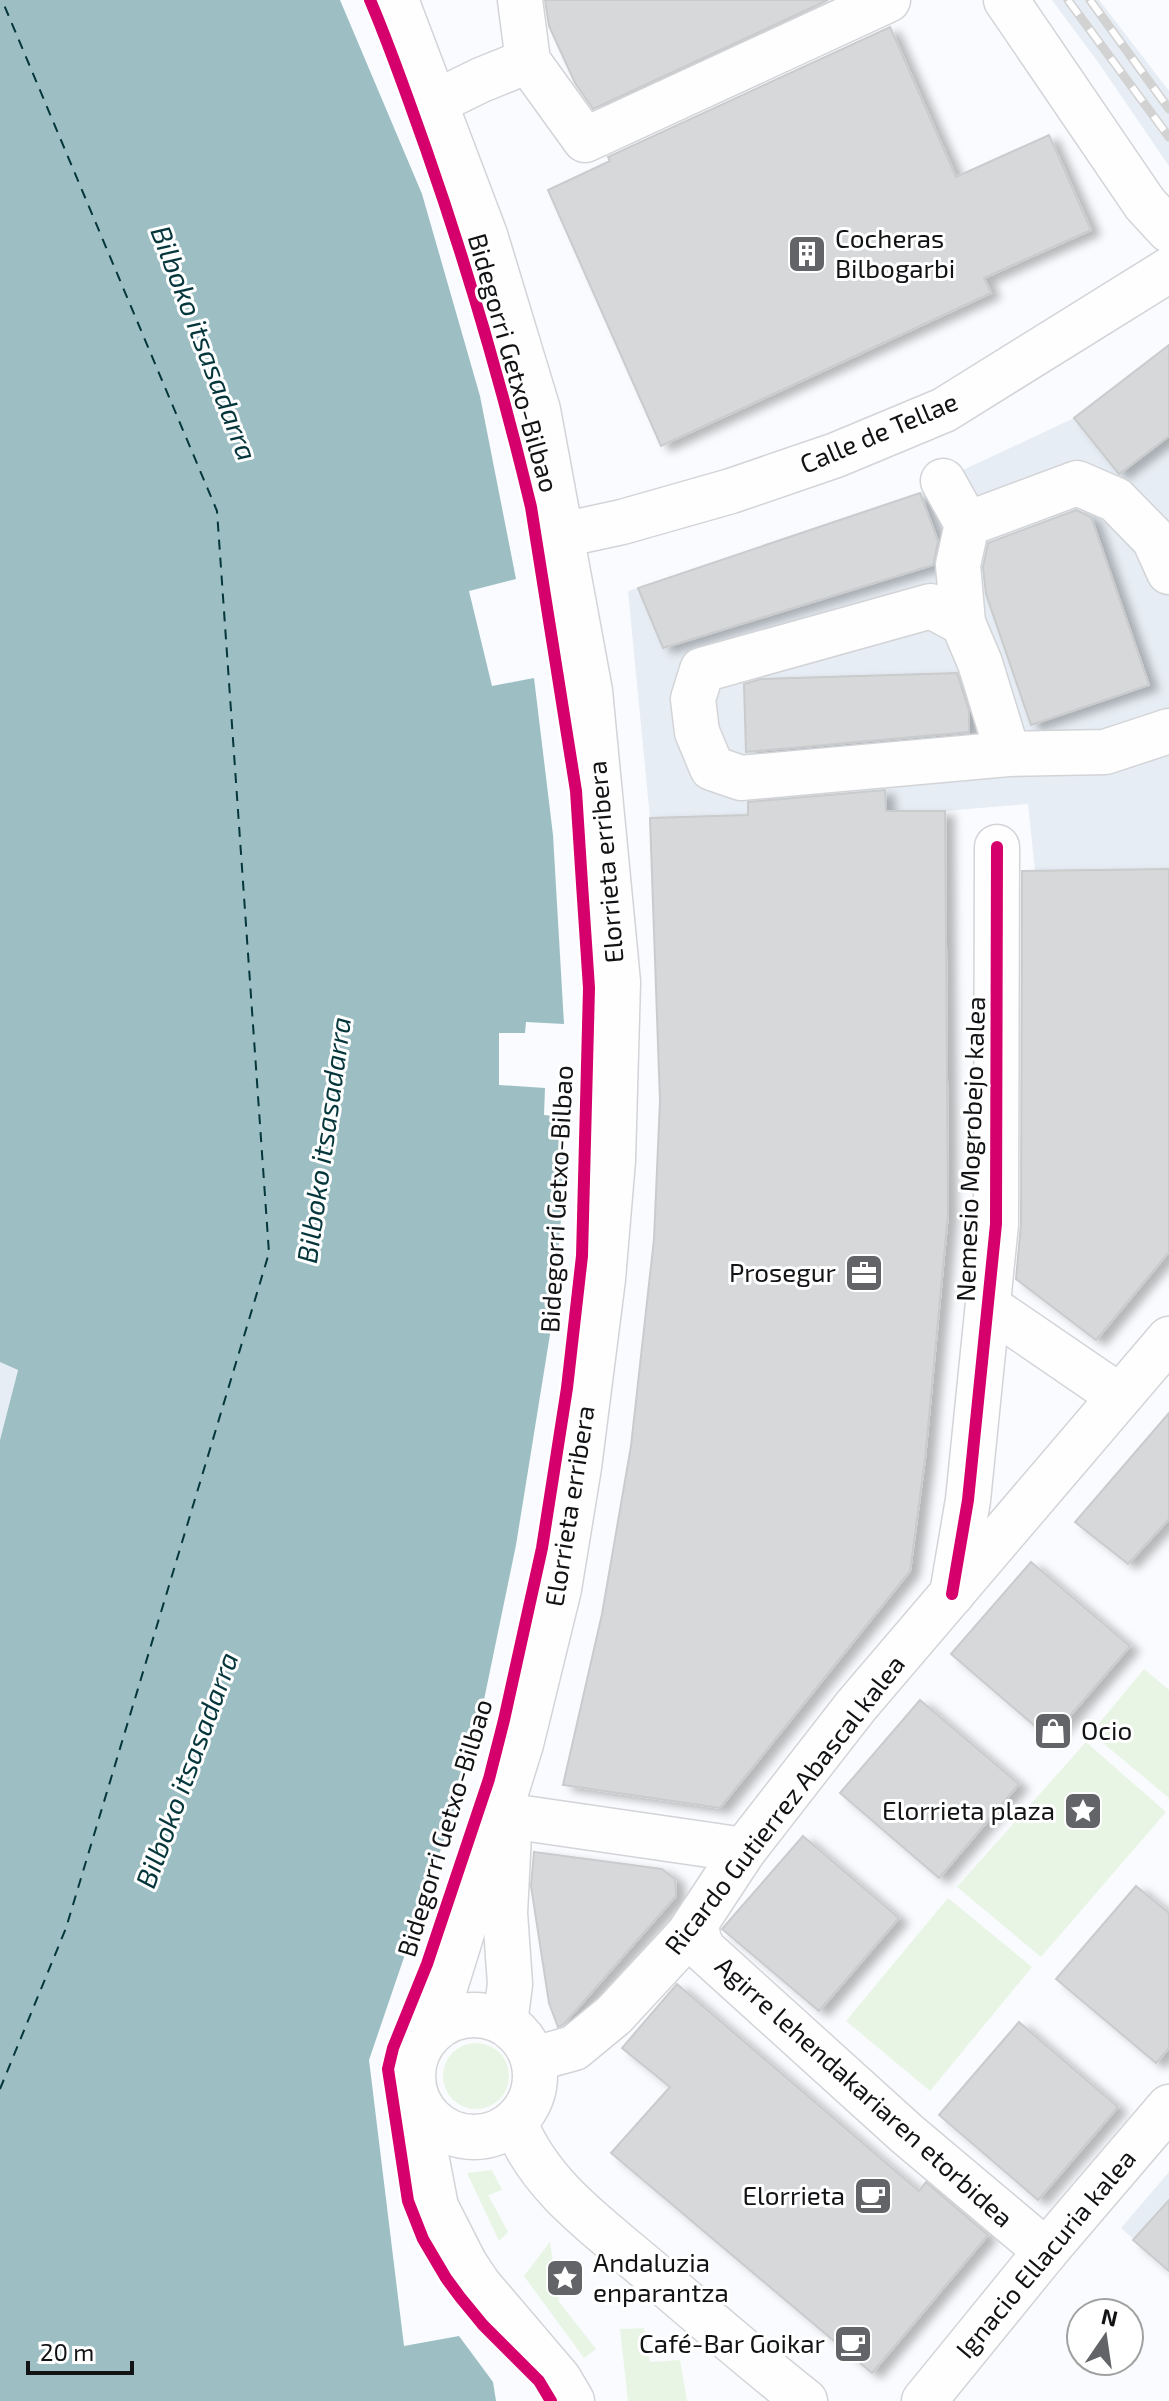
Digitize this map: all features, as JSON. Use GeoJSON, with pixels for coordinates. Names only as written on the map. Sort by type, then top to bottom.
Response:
{"type":"FeatureCollection","features":[{"type":"Feature","properties":{"kind":"main road","name":"Elorrieta erribera"},"geometry":{"type":"LineString","coordinates":[[396,0],[485,235],[538,410],[590,691],[618,982],[614,1131],[603,1279],[579,1467],[559,1589],[521,1744]]}},
{"type":"Feature","properties":{"kind":"main road"},"geometry":{"type":"LineString","coordinates":[[520,0],[528,61],[585,140],[888,0]]}},
{"type":"Feature","properties":{"kind":"main road"},"geometry":{"type":"LineString","coordinates":[[1006,0],[1145,204],[1169,230]]}},
{"type":"Feature","properties":{"kind":"main road"},"geometry":{"type":"LineString","coordinates":[[436,102],[528,61]]}},
{"type":"Feature","properties":{"kind":"main road","name":"Calle de Tellae"},"geometry":{"type":"LineString","coordinates":[[562,535],[622,522],[731,491],[836,455],[919,421],[944,410],[1169,270]]}},
{"type":"Feature","properties":{"kind":"main road"},"geometry":{"type":"LineString","coordinates":[[943,481],[967,524],[958,565],[963,623],[980,663],[1008,754]]}},
{"type":"Feature","properties":{"kind":"main road"},"geometry":{"type":"LineString","coordinates":[[967,524],[1077,483],[1116,500],[1154,539],[1169,572]]}},
{"type":"Feature","properties":{"kind":"main road"},"geometry":{"type":"LineString","coordinates":[[963,623],[931,606],[702,670],[693,699],[697,732],[712,768],[741,778],[1008,754],[1105,752],[1169,731]]}},
{"type":"Feature","properties":{"kind":"main road","name":"Nemesio Mogrobejo kalea"},"geometry":{"type":"LineString","coordinates":[[952,1594],[968,1500],[996,1224],[997,847]]}},
{"type":"Feature","properties":{"kind":"main road"},"geometry":{"type":"LineString","coordinates":[[989,1307],[1119,1396]]}},
{"type":"Feature","properties":{"kind":"main road","name":"Ricardo Gutierrez Abascal kalea"},"geometry":{"type":"LineString","coordinates":[[534,2059],[574,2048],[614,2015],[696,1924],[744,1850],[856,1706],[1169,1339]]}},
{"type":"Feature","properties":{"kind":"main road"},"geometry":{"type":"LineString","coordinates":[[968,1500],[975,1514],[986,1521],[1014,1519]]}},
{"type":"Feature","properties":{"kind":"main road"},"geometry":{"type":"LineString","coordinates":[[505,2023],[510,1984],[505,1913],[510,1816],[521,1744]]}},
{"type":"Feature","properties":{"kind":"main road"},"geometry":{"type":"LineString","coordinates":[[431,2032],[521,1744]]}},
{"type":"Feature","properties":{"kind":"main road"},"geometry":{"type":"LineString","coordinates":[[510,1816],[744,1850]]}},
{"type":"Feature","properties":{"kind":"main road","name":"Agirre lehendakariaren etorbidea"},"geometry":{"type":"LineString","coordinates":[[696,1924],[699,1941],[705,1951],[907,2134],[1046,2251]]}},
{"type":"Feature","properties":{"kind":"main road"},"geometry":{"type":"LineString","coordinates":[[414,2092],[423,2111],[437,2126],[456,2135],[477,2138],[497,2134],[515,2123],[527,2110],[534,2094],[534,2059],[528,2045],[505,2023],[487,2016],[467,2015],[447,2020],[431,2032],[418,2050],[413,2070],[414,2092],[436,2207],[441,2218],[479,2285],[559,2379],[572,2401]]}},
{"type":"Feature","properties":{"kind":"main road","name":"Ignacio Ellacuria kalea"},"geometry":{"type":"LineString","coordinates":[[924,2401],[1169,2107]]}},
{"type":"Feature","properties":{"kind":"main road"},"geometry":{"type":"LineString","coordinates":[[515,2123],[527,2150],[564,2197],[751,2359],[805,2401]]}},
{"type":"Feature","properties":{"kind":"shaded area"},"geometry":{"type":"Polygon","coordinates":[[[1052,0],[1099,0],[1169,91],[1169,166],[1098,62],[1052,0]]]}},
{"type":"Feature","properties":{"kind":"shaded area"},"geometry":{"type":"Polygon","coordinates":[[[1169,345],[1169,869],[1035,871],[1028,804],[945,811],[650,818],[628,591],[891,509],[963,470],[1074,418],[1169,345]]]}},
{"type":"Feature","properties":{"kind":"shaded area"},"geometry":{"type":"Polygon","coordinates":[[[0,1362],[18,1369],[0,1440],[0,1362]]]}},
{"type":"Feature","properties":{"kind":"shaded area"},"geometry":{"type":"Polygon","coordinates":[[[1169,2172],[1169,2271],[1121,2228],[1169,2172]]]}},
{"type":"Feature","properties":{"kind":"green space"},"geometry":{"type":"Polygon","coordinates":[[[1144,1669],[1169,1690],[1169,1798],[1091,1733],[1144,1669]]]}},
{"type":"Feature","properties":{"kind":"green space"},"geometry":{"type":"Polygon","coordinates":[[[1086,1742],[1166,1812],[1041,1957],[957,1887],[1086,1742]]]}},
{"type":"Feature","properties":{"kind":"green space"},"geometry":{"type":"Polygon","coordinates":[[[948,1898],[1032,1967],[930,2091],[846,2021],[948,1898]]]}},
{"type":"Feature","properties":{"kind":"green space"},"geometry":{"type":"Polygon","coordinates":[[[476,2043],[489,2046],[499,2053],[506,2063],[509,2076],[506,2089],[499,2099],[489,2106],[476,2109],[463,2106],[453,2099],[446,2089],[443,2076],[446,2063],[453,2053],[463,2046],[476,2043]]]}},
{"type":"Feature","properties":{"kind":"green space"},"geometry":{"type":"Polygon","coordinates":[[[492,2170],[502,2190],[488,2195],[508,2232],[499,2241],[467,2173],[492,2170]]]}},
{"type":"Feature","properties":{"kind":"green space"},"geometry":{"type":"Polygon","coordinates":[[[550,2242],[559,2302],[596,2349],[584,2358],[524,2276],[550,2242]]]}},
{"type":"Feature","properties":{"kind":"green space"},"geometry":{"type":"Polygon","coordinates":[[[644,2328],[650,2362],[680,2360],[687,2401],[628,2401],[620,2329],[644,2328]]]}},
{"type":"Feature","properties":{"kind":"water","name":"Bilboko itsasadarra"},"geometry":{"type":"Polygon","coordinates":[[[0,0],[340,0],[422,194],[480,396],[516,579],[469,591],[492,686],[534,678],[553,835],[564,1024],[526,1022],[525,1033],[499,1033],[499,1085],[545,1088],[544,1115],[565,1117],[564,1185],[552,1322],[516,1545],[472,1758],[369,2060],[404,2346],[459,2336],[493,2382],[496,2401],[0,2401],[0,1440],[18,1370],[0,1362],[0,0]]]}},
{"type":"Feature","properties":{"kind":"building"},"geometry":{"type":"Polygon","coordinates":[[[545,0],[828,0],[593,109],[575,83],[549,26],[545,0]]]}},
{"type":"Feature","properties":{"kind":"building","name":"Cocheras Bilbogarbi"},"geometry":{"type":"Polygon","coordinates":[[[890,27],[956,177],[1049,135],[1091,230],[984,278],[991,293],[661,446],[548,190],[610,161],[608,157],[890,27]]]}},
{"type":"Feature","properties":{"kind":"building"},"geometry":{"type":"Polygon","coordinates":[[[1169,345],[1169,436],[1119,474],[1074,418],[1169,345]]]}},
{"type":"Feature","properties":{"kind":"building"},"geometry":{"type":"Polygon","coordinates":[[[920,493],[938,541],[933,565],[663,648],[638,588],[920,493]]]}},
{"type":"Feature","properties":{"kind":"building"},"geometry":{"type":"Polygon","coordinates":[[[1076,510],[1091,517],[1149,685],[1031,725],[986,594],[983,567],[988,543],[1076,510]]]}},
{"type":"Feature","properties":{"kind":"building"},"geometry":{"type":"Polygon","coordinates":[[[957,673],[969,711],[969,732],[746,752],[744,684],[761,679],[957,673]]]}},
{"type":"Feature","properties":{"kind":"building"},"geometry":{"type":"Polygon","coordinates":[[[885,790],[886,811],[945,811],[948,1214],[925,1459],[910,1571],[720,1808],[563,1785],[602,1614],[631,1446],[654,1239],[660,1101],[650,818],[748,815],[748,802],[885,790]]]}},
{"type":"Feature","properties":{"kind":"building"},"geometry":{"type":"Polygon","coordinates":[[[1169,869],[1169,1252],[1096,1340],[1016,1279],[1021,1224],[1022,871],[1169,869]]]}},
{"type":"Feature","properties":{"kind":"building"},"geometry":{"type":"Polygon","coordinates":[[[1169,1413],[1169,1519],[1128,1564],[1075,1522],[1169,1413]]]}},
{"type":"Feature","properties":{"kind":"building"},"geometry":{"type":"Polygon","coordinates":[[[1031,1562],[1130,1646],[1050,1739],[951,1654],[1031,1562]]]}},
{"type":"Feature","properties":{"kind":"building"},"geometry":{"type":"Polygon","coordinates":[[[920,1700],[1019,1784],[939,1878],[840,1793],[920,1700]]]}},
{"type":"Feature","properties":{"kind":"building"},"geometry":{"type":"Polygon","coordinates":[[[803,1836],[899,1918],[819,2011],[722,1929],[803,1836]]]}},
{"type":"Feature","properties":{"kind":"building"},"geometry":{"type":"Polygon","coordinates":[[[534,1852],[662,1869],[675,1879],[676,1896],[558,2027],[549,2003],[531,1886],[534,1852]]]}},
{"type":"Feature","properties":{"kind":"building"},"geometry":{"type":"Polygon","coordinates":[[[1136,1886],[1169,1913],[1169,2048],[1156,2063],[1056,1979],[1136,1886]]]}},
{"type":"Feature","properties":{"kind":"building"},"geometry":{"type":"Polygon","coordinates":[[[677,1984],[919,2191],[926,2182],[988,2235],[872,2373],[611,2153],[670,2087],[622,2048],[677,1984]]]}},
{"type":"Feature","properties":{"kind":"building"},"geometry":{"type":"Polygon","coordinates":[[[1019,2022],[1118,2107],[1038,2200],[939,2115],[1019,2022]]]}},
{"type":"Feature","properties":{"kind":"building"},"geometry":{"type":"Polygon","coordinates":[[[1169,2200],[1169,2271],[1133,2240],[1169,2200]]]}},
{"type":"Feature","properties":{"kind":"ferry route"},"geometry":{"type":"LineString","coordinates":[[0,2089],[66,1928],[269,1253],[217,511],[2,0]]}},
{"type":"Feature","properties":{"kind":"railway"},"geometry":{"type":"LineString","coordinates":[[1068,0],[1169,137]]}},
{"type":"Feature","properties":{"kind":"railway"},"geometry":{"type":"LineString","coordinates":[[1090,0],[1169,109]]}},
{"type":"Feature","properties":{"kind":"cycle path","name":"Bidegorri Getxo-Bilbao"},"geometry":{"type":"LineString","coordinates":[[370,0],[441,193],[508,416],[531,507],[576,791],[589,988],[582,1256],[567,1388],[542,1548],[489,1779],[388,2069],[408,2201],[423,2239],[460,2297],[483,2325],[539,2381],[551,2401]]}},
{"type":"Feature","properties":{"kind":"cycle path"},"geometry":{"type":"LineString","coordinates":[[952,1594],[968,1500],[996,1224],[997,847]]}},
{"type":"Feature","properties":{"kind":"place","name":"Cocheras Bilbogarbi"},"geometry":{"type":"Point","coordinates":[807,254]}},
{"type":"Feature","properties":{"kind":"place","name":"Prosegur"},"geometry":{"type":"Point","coordinates":[864,1273]}},
{"type":"Feature","properties":{"kind":"place","name":"Ocio"},"geometry":{"type":"Point","coordinates":[1053,1731]}},
{"type":"Feature","properties":{"kind":"place","name":"Elorrieta plaza"},"geometry":{"type":"Point","coordinates":[1083,1811]}},
{"type":"Feature","properties":{"kind":"place","name":"Elorrieta"},"geometry":{"type":"Point","coordinates":[873,2196]}},
{"type":"Feature","properties":{"kind":"place","name":"Andaluzia enparantza"},"geometry":{"type":"Point","coordinates":[565,2278]}},
{"type":"Feature","properties":{"kind":"place","name":"Café-Bar Goikar"},"geometry":{"type":"Point","coordinates":[853,2344]}}]}
